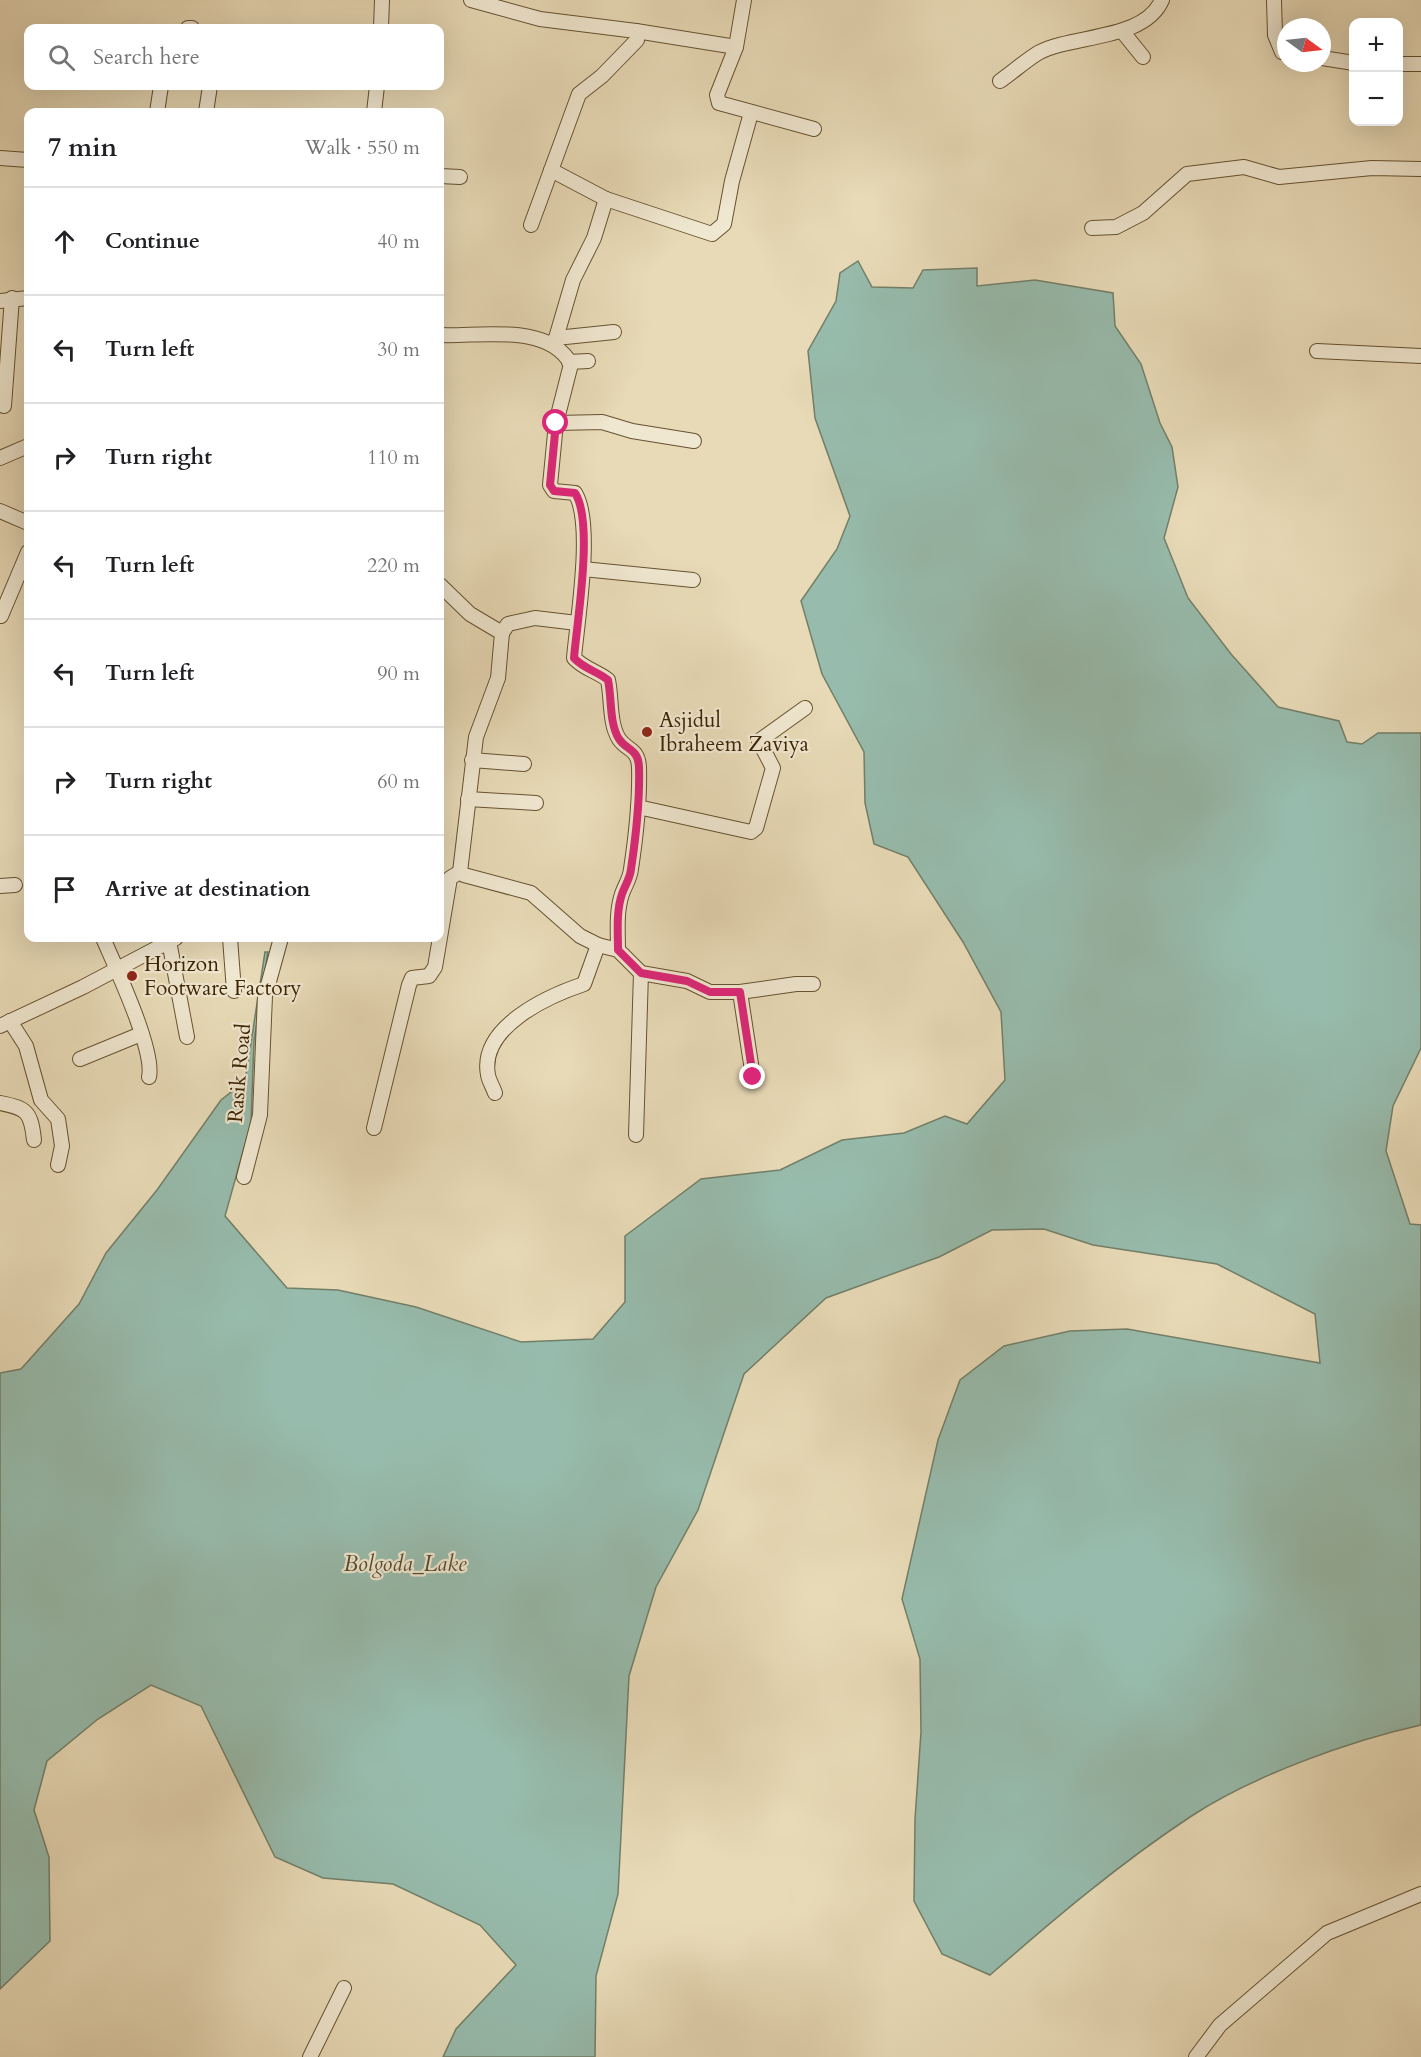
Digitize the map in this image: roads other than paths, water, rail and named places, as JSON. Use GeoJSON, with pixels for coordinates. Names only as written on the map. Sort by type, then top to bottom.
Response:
{"type":"FeatureCollection","features":[{"type":"Feature","properties":{"kind":"street"},"geometry":{"type":"LineString","coordinates":[[381,24],[382,0]]}},
{"type":"Feature","properties":{"kind":"street"},"geometry":{"type":"LineString","coordinates":[[471,0],[540,19],[736,47]]}},
{"type":"Feature","properties":{"kind":"street"},"geometry":{"type":"LineString","coordinates":[[744,0],[736,47],[717,95],[719,103],[814,129]]}},
{"type":"Feature","properties":{"kind":"street"},"geometry":{"type":"LineString","coordinates":[[1000,81],[1039,53],[1122,31],[1157,12],[1162,0]]}},
{"type":"Feature","properties":{"kind":"street"},"geometry":{"type":"LineString","coordinates":[[1274,0],[1277,46]]}},
{"type":"Feature","properties":{"kind":"street"},"geometry":{"type":"LineString","coordinates":[[1122,31],[1143,57]]}},
{"type":"Feature","properties":{"kind":"street"},"geometry":{"type":"LineString","coordinates":[[531,225],[579,94],[602,76],[637,40],[636,32]]}},
{"type":"Feature","properties":{"kind":"street"},"geometry":{"type":"LineString","coordinates":[[1331,59],[1349,62]]}},
{"type":"Feature","properties":{"kind":"street"},"geometry":{"type":"LineString","coordinates":[[1403,64],[1421,64]]}},
{"type":"Feature","properties":{"kind":"street"},"geometry":{"type":"LineString","coordinates":[[158,108],[160,90]]}},
{"type":"Feature","properties":{"kind":"street"},"geometry":{"type":"LineString","coordinates":[[207,108],[209,90]]}},
{"type":"Feature","properties":{"kind":"street"},"geometry":{"type":"LineString","coordinates":[[374,108],[377,90]]}},
{"type":"Feature","properties":{"kind":"street"},"geometry":{"type":"LineString","coordinates":[[551,170],[606,199],[702,233],[712,234],[724,224],[732,181],[751,113]]}},
{"type":"Feature","properties":{"kind":"street"},"geometry":{"type":"LineString","coordinates":[[0,158],[24,160]]}},
{"type":"Feature","properties":{"kind":"street"},"geometry":{"type":"LineString","coordinates":[[1092,228],[1116,226],[1143,213],[1187,174],[1244,167],[1279,177],[1372,168],[1421,169]]}},
{"type":"Feature","properties":{"kind":"street"},"geometry":{"type":"LineString","coordinates":[[444,176],[460,177]]}},
{"type":"Feature","properties":{"kind":"street"},"geometry":{"type":"LineString","coordinates":[[554,341],[573,280],[594,238],[606,199]]}},
{"type":"Feature","properties":{"kind":"street"},"geometry":{"type":"LineString","coordinates":[[4,406],[6,299],[24,298]]}},
{"type":"Feature","properties":{"kind":"street"},"geometry":{"type":"LineString","coordinates":[[444,335],[523,336],[554,341],[614,332]]}},
{"type":"Feature","properties":{"kind":"street"},"geometry":{"type":"LineString","coordinates":[[554,341],[566,354],[569,362],[556,423],[550,485],[554,491],[575,493],[581,502],[583,568],[574,658],[583,668],[599,672],[608,680],[613,727],[621,741],[634,750],[639,764],[638,807],[631,869],[628,885],[622,893],[617,918],[618,950]]}},
{"type":"Feature","properties":{"kind":"street"},"geometry":{"type":"LineString","coordinates":[[1317,351],[1421,356]]}},
{"type":"Feature","properties":{"kind":"street"},"geometry":{"type":"LineString","coordinates":[[569,362],[588,361]]}},
{"type":"Feature","properties":{"kind":"street"},"geometry":{"type":"LineString","coordinates":[[556,423],[602,422],[632,431],[694,441]]}},
{"type":"Feature","properties":{"kind":"street"},"geometry":{"type":"LineString","coordinates":[[0,458],[24,448]]}},
{"type":"Feature","properties":{"kind":"street"},"geometry":{"type":"LineString","coordinates":[[0,511],[24,521]]}},
{"type":"Feature","properties":{"kind":"street"},"geometry":{"type":"LineString","coordinates":[[0,616],[24,561]]}},
{"type":"Feature","properties":{"kind":"street"},"geometry":{"type":"LineString","coordinates":[[583,568],[693,580]]}},
{"type":"Feature","properties":{"kind":"street"},"geometry":{"type":"LineString","coordinates":[[444,589],[470,614],[502,633]]}},
{"type":"Feature","properties":{"kind":"street"},"geometry":{"type":"LineString","coordinates":[[460,872],[476,737],[498,678],[502,633],[508,624],[535,618],[577,623]]}},
{"type":"Feature","properties":{"kind":"street"},"geometry":{"type":"LineString","coordinates":[[638,807],[751,832],[759,819],[773,768],[759,741],[805,708]]}},
{"type":"Feature","properties":{"kind":"street"},"geometry":{"type":"LineString","coordinates":[[472,760],[524,764]]}},
{"type":"Feature","properties":{"kind":"street"},"geometry":{"type":"LineString","coordinates":[[468,799],[536,802]]}},
{"type":"Feature","properties":{"kind":"street"},"geometry":{"type":"LineString","coordinates":[[460,872],[464,876],[531,893],[580,936],[598,945],[618,950],[641,973],[687,981],[710,992],[740,992],[813,984]]}},
{"type":"Feature","properties":{"kind":"street"},"geometry":{"type":"LineString","coordinates":[[444,914],[450,878],[460,872]]}},
{"type":"Feature","properties":{"kind":"street"},"geometry":{"type":"LineString","coordinates":[[0,886],[15,885]]}},
{"type":"Feature","properties":{"kind":"street"},"geometry":{"type":"LineString","coordinates":[[105,942],[141,1034],[151,1066],[148,1077]]}},
{"type":"Feature","properties":{"kind":"street"},"geometry":{"type":"LineString","coordinates":[[58,1165],[62,1146],[58,1119],[41,1100],[26,1046],[5,1024],[167,942]]}},
{"type":"Feature","properties":{"kind":"street"},"geometry":{"type":"LineString","coordinates":[[173,942],[187,1037]]}},
{"type":"Feature","properties":{"kind":"street"},"geometry":{"type":"LineString","coordinates":[[230,942],[234,991]]}},
{"type":"Feature","properties":{"kind":"street","name":"Rasik Road"},"geometry":{"type":"LineString","coordinates":[[244,1177],[260,1114],[265,996],[281,942]]}},
{"type":"Feature","properties":{"kind":"street"},"geometry":{"type":"LineString","coordinates":[[374,1128],[409,985],[412,978],[429,976],[435,968],[439,942]]}},
{"type":"Feature","properties":{"kind":"street"},"geometry":{"type":"LineString","coordinates":[[495,1093],[488,1074],[490,1050],[503,1031],[515,1017],[561,992],[584,984],[598,945]]}},
{"type":"Feature","properties":{"kind":"street"},"geometry":{"type":"LineString","coordinates":[[636,1135],[641,973]]}},
{"type":"Feature","properties":{"kind":"street"},"geometry":{"type":"LineString","coordinates":[[740,992],[753,1077]]}},
{"type":"Feature","properties":{"kind":"street"},"geometry":{"type":"LineString","coordinates":[[80,1059],[141,1034]]}},
{"type":"Feature","properties":{"kind":"street"},"geometry":{"type":"LineString","coordinates":[[0,1103],[20,1107],[27,1112],[32,1123],[34,1140]]}},
{"type":"Feature","properties":{"kind":"street"},"geometry":{"type":"LineString","coordinates":[[1196,2057],[1220,2025],[1328,1933],[1421,1894]]}},
{"type":"Feature","properties":{"kind":"street"},"geometry":{"type":"LineString","coordinates":[[310,2057],[345,1988]]}},
{"type":"Feature","properties":{"kind":"water","name":"Bolgoda_Lake"},"geometry":{"type":"Polygon","coordinates":[[[858,261],[872,287],[913,288],[923,270],[977,268],[977,286],[1035,280],[1113,293],[1115,326],[1141,364],[1160,423],[1172,447],[1178,487],[1164,538],[1188,598],[1231,654],[1278,707],[1339,721],[1347,742],[1362,744],[1378,733],[1421,733],[1421,1048],[1393,1106],[1386,1151],[1410,1224],[1421,1225],[1421,1725],[1333,1750],[1271,1774],[1215,1802],[1190,1817],[1112,1873],[990,1975],[942,1954],[914,1901],[915,1819],[921,1732],[920,1659],[902,1599],[938,1440],[960,1380],[1004,1346],[1070,1331],[1127,1329],[1320,1363],[1315,1314],[1217,1264],[1093,1245],[1044,1229],[992,1230],[939,1257],[826,1298],[744,1374],[698,1510],[656,1587],[629,1676],[618,1894],[596,1976],[595,2057],[443,2057],[456,2029],[516,1965],[480,1925],[393,1884],[323,1878],[275,1857],[201,1706],[151,1685],[98,1719],[47,1761],[34,1810],[49,1857],[50,1941],[0,1989],[0,1373],[21,1369],[79,1304],[106,1253],[157,1190],[221,1100],[245,1081],[265,952],[268,952],[254,1041],[251,1123],[225,1216],[287,1288],[338,1290],[416,1307],[521,1342],[593,1339],[625,1302],[625,1236],[701,1179],[780,1170],[842,1140],[904,1133],[945,1116],[967,1124],[1005,1080],[1001,1012],[963,942],[908,857],[874,844],[865,803],[864,752],[822,674],[801,601],[837,549],[850,516],[815,418],[808,351],[836,301],[840,273],[858,261]]]}},
{"type":"Feature","properties":{"kind":"place","name":"Asjidul Ibraheem Zaviya"},"geometry":{"type":"Point","coordinates":[647,732]}},
{"type":"Feature","properties":{"kind":"place","name":"Horizon Footware Factory"},"geometry":{"type":"Point","coordinates":[132,976]}}]}
